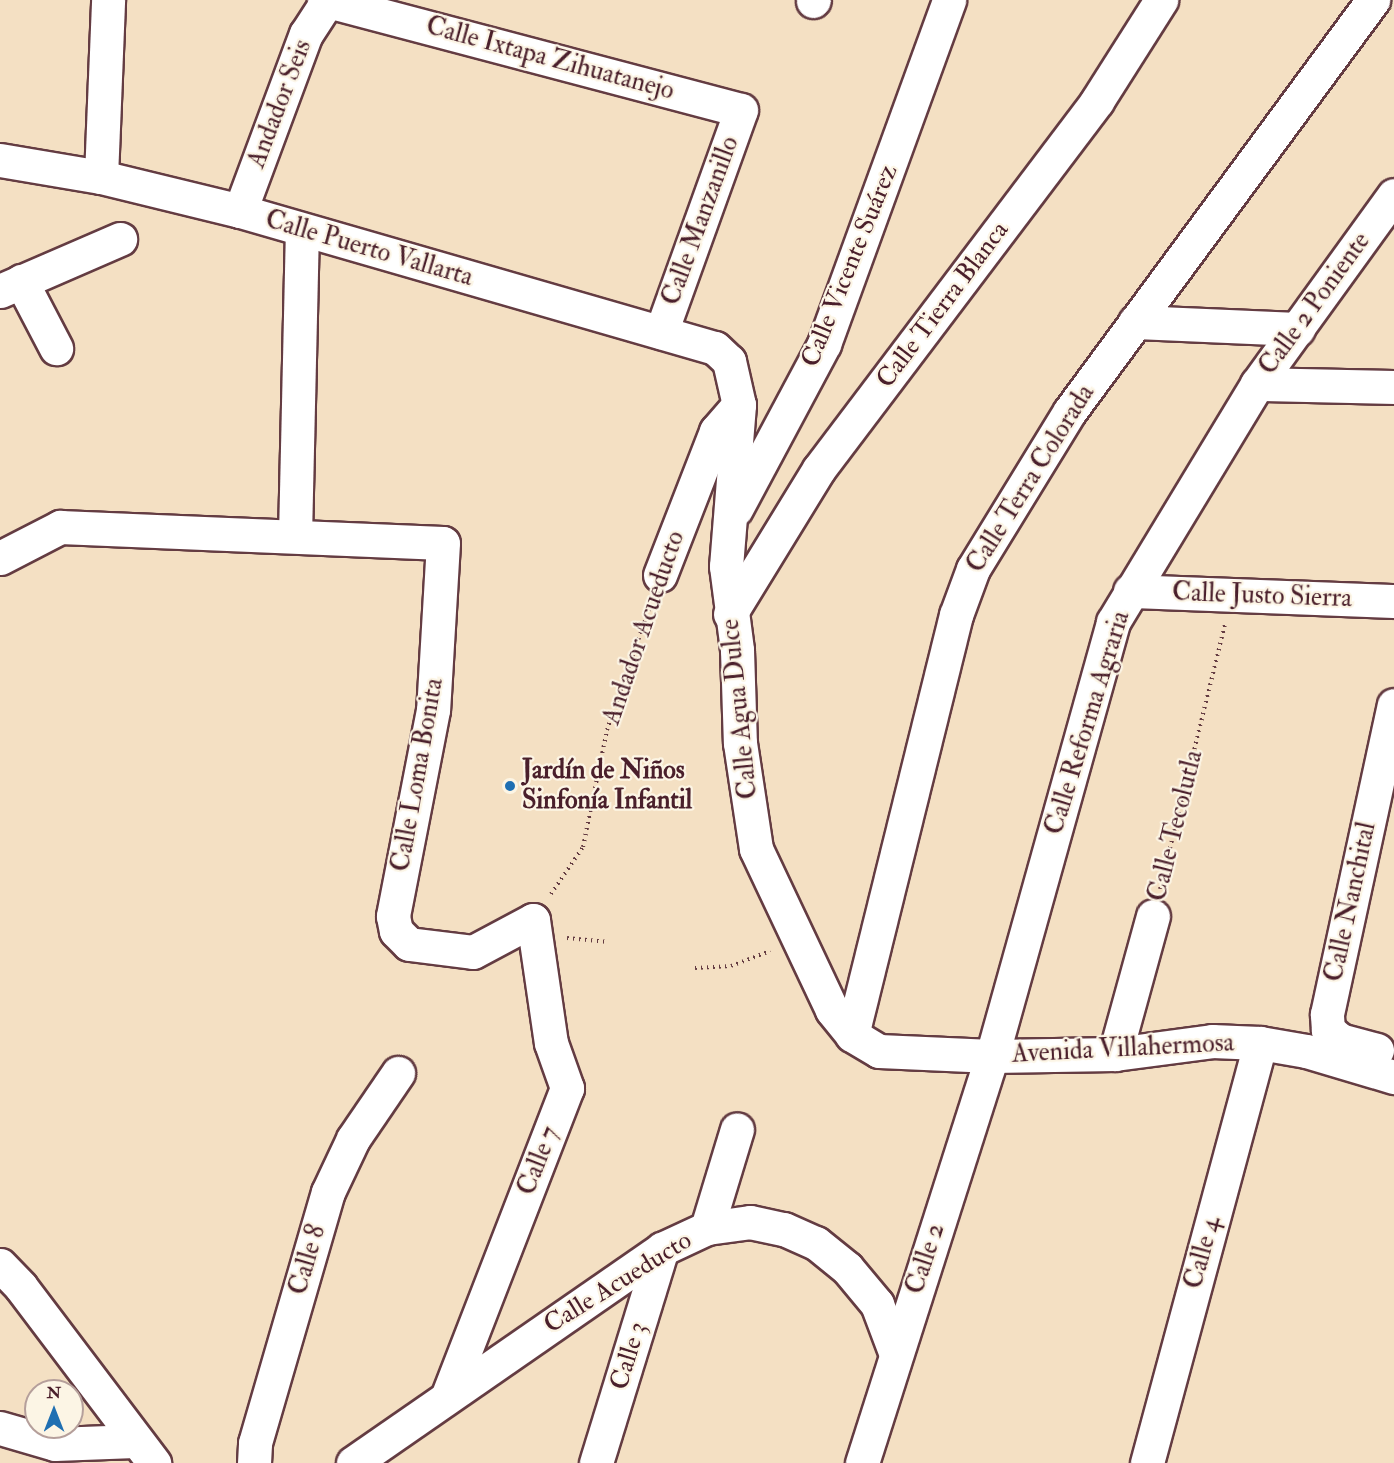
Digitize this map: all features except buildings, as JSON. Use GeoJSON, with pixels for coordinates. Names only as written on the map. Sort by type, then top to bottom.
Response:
{"type":"FeatureCollection","features":[{"type":"Feature","properties":{"kind":"street"},"geometry":{"type":"LineString","coordinates":[[101,177],[108,0]]}},
{"type":"Feature","properties":{"kind":"street","name":"Calle Ixtapa Zihuatanejo"},"geometry":{"type":"LineString","coordinates":[[326,0],[741,110]]}},
{"type":"Feature","properties":{"kind":"street","name":"Andador Seis"},"geometry":{"type":"LineString","coordinates":[[240,211],[306,34],[326,0]]}},
{"type":"Feature","properties":{"kind":"street","name":"Calle Vicente Suárez"},"geometry":{"type":"LineString","coordinates":[[729,521],[824,344],[949,0]]}},
{"type":"Feature","properties":{"kind":"street","name":"Calle Tierra Blanca"},"geometry":{"type":"LineString","coordinates":[[730,614],[819,469],[1097,101],[1161,0]]}},
{"type":"Feature","properties":{"kind":"street","name":"Calle Terra Colorada"},"geometry":{"type":"LineString","coordinates":[[852,1035],[956,615],[973,569],[1070,411],[1373,0]]}},
{"type":"Feature","properties":{"kind":"street","name":"Calle Manzanillo"},"geometry":{"type":"LineString","coordinates":[[661,332],[741,110]]}},
{"type":"Feature","properties":{"kind":"street","name":"Calle Puerto Vallarta"},"geometry":{"type":"LineString","coordinates":[[0,160],[101,177],[240,211],[715,348],[729,361]]}},
{"type":"Feature","properties":{"kind":"street","name":"Calle 2 Poniente"},"geometry":{"type":"LineString","coordinates":[[1257,384],[1394,195]]}},
{"type":"Feature","properties":{"kind":"street"},"geometry":{"type":"LineString","coordinates":[[295,536],[303,231]]}},
{"type":"Feature","properties":{"kind":"street"},"geometry":{"type":"LineString","coordinates":[[56,348],[11,286],[120,239]]}},
{"type":"Feature","properties":{"kind":"street"},"geometry":{"type":"LineString","coordinates":[[1135,322],[1298,329]]}},
{"type":"Feature","properties":{"kind":"street","name":"Calle Agua Dulce"},"geometry":{"type":"LineString","coordinates":[[729,361],[739,405],[726,566],[730,614],[737,650],[740,743],[756,849],[832,1010],[852,1035]]}},
{"type":"Feature","properties":{"kind":"street"},"geometry":{"type":"LineString","coordinates":[[1257,384],[1394,387]]}},
{"type":"Feature","properties":{"kind":"street","name":"Calle Reforma Agraria"},"geometry":{"type":"LineString","coordinates":[[992,1056],[1113,622],[1257,384]]}},
{"type":"Feature","properties":{"kind":"street","name":"Andador Acueducto"},"geometry":{"type":"LineString","coordinates":[[660,575],[716,431],[739,405]]}},
{"type":"Feature","properties":{"kind":"street","name":"Calle Loma Bonita"},"geometry":{"type":"LineString","coordinates":[[0,558],[60,527],[443,543],[433,710],[393,916],[396,931],[409,944],[473,952],[532,920]]}},
{"type":"Feature","properties":{"kind":"street","name":"Calle Justo Sierra"},"geometry":{"type":"LineString","coordinates":[[1130,591],[1394,601]]}},
{"type":"Feature","properties":{"kind":"street","name":"Calle Nanchital"},"geometry":{"type":"LineString","coordinates":[[1394,705],[1327,1014],[1329,1030],[1340,1040],[1394,1055]]}},
{"type":"Feature","properties":{"kind":"street","name":"Calle Tecolutla"},"geometry":{"type":"LineString","coordinates":[[1115,1054],[1154,916]]}},
{"type":"Feature","properties":{"kind":"street","name":"Calle 7"},"geometry":{"type":"LineString","coordinates":[[448,1395],[567,1088],[551,1043],[532,920]]}},
{"type":"Feature","properties":{"kind":"street","name":"Avenida Villahermosa"},"geometry":{"type":"LineString","coordinates":[[852,1035],[879,1051],[992,1056],[1115,1054],[1212,1041],[1260,1043],[1305,1051],[1394,1077]]}},
{"type":"Feature","properties":{"kind":"street","name":"Calle 4"},"geometry":{"type":"LineString","coordinates":[[1147,1463],[1260,1043]]}},
{"type":"Feature","properties":{"kind":"street","name":"Calle 2"},"geometry":{"type":"LineString","coordinates":[[862,1463],[895,1352],[992,1056]]}},
{"type":"Feature","properties":{"kind":"street","name":"Calle 8"},"geometry":{"type":"LineString","coordinates":[[254,1463],[255,1443],[328,1192],[352,1139],[398,1072]]}},
{"type":"Feature","properties":{"kind":"street"},"geometry":{"type":"LineString","coordinates":[[707,1228],[737,1129]]}},
{"type":"Feature","properties":{"kind":"street","name":"Calle Acueducto"},"geometry":{"type":"LineString","coordinates":[[353,1463],[448,1395],[662,1249],[707,1228],[750,1222],[784,1229],[816,1243],[847,1268],[877,1304],[895,1352]]}},
{"type":"Feature","properties":{"kind":"street","name":"Calle 3"},"geometry":{"type":"LineString","coordinates":[[596,1463],[662,1249]]}},
{"type":"Feature","properties":{"kind":"street"},"geometry":{"type":"LineString","coordinates":[[0,1265],[21,1287],[144,1452]]}},
{"type":"Feature","properties":{"kind":"street"},"geometry":{"type":"LineString","coordinates":[[0,1428],[55,1444],[144,1452]]}},
{"type":"Feature","properties":{"kind":"path","name":"Andador Acueducto"},"geometry":{"type":"LineString","coordinates":[[532,920],[583,847],[607,730],[660,575]]}},
{"type":"Feature","properties":{"kind":"path","name":"Calle Tecolutla"},"geometry":{"type":"LineString","coordinates":[[1154,916],[1232,596]]}},
{"type":"Feature","properties":{"kind":"path"},"geometry":{"type":"LineString","coordinates":[[695,968],[731,966],[799,940]]}},
{"type":"Feature","properties":{"kind":"place","name":"Jardín de Niños Sinfonía Infantil"},"geometry":{"type":"Point","coordinates":[510,786]}}]}
